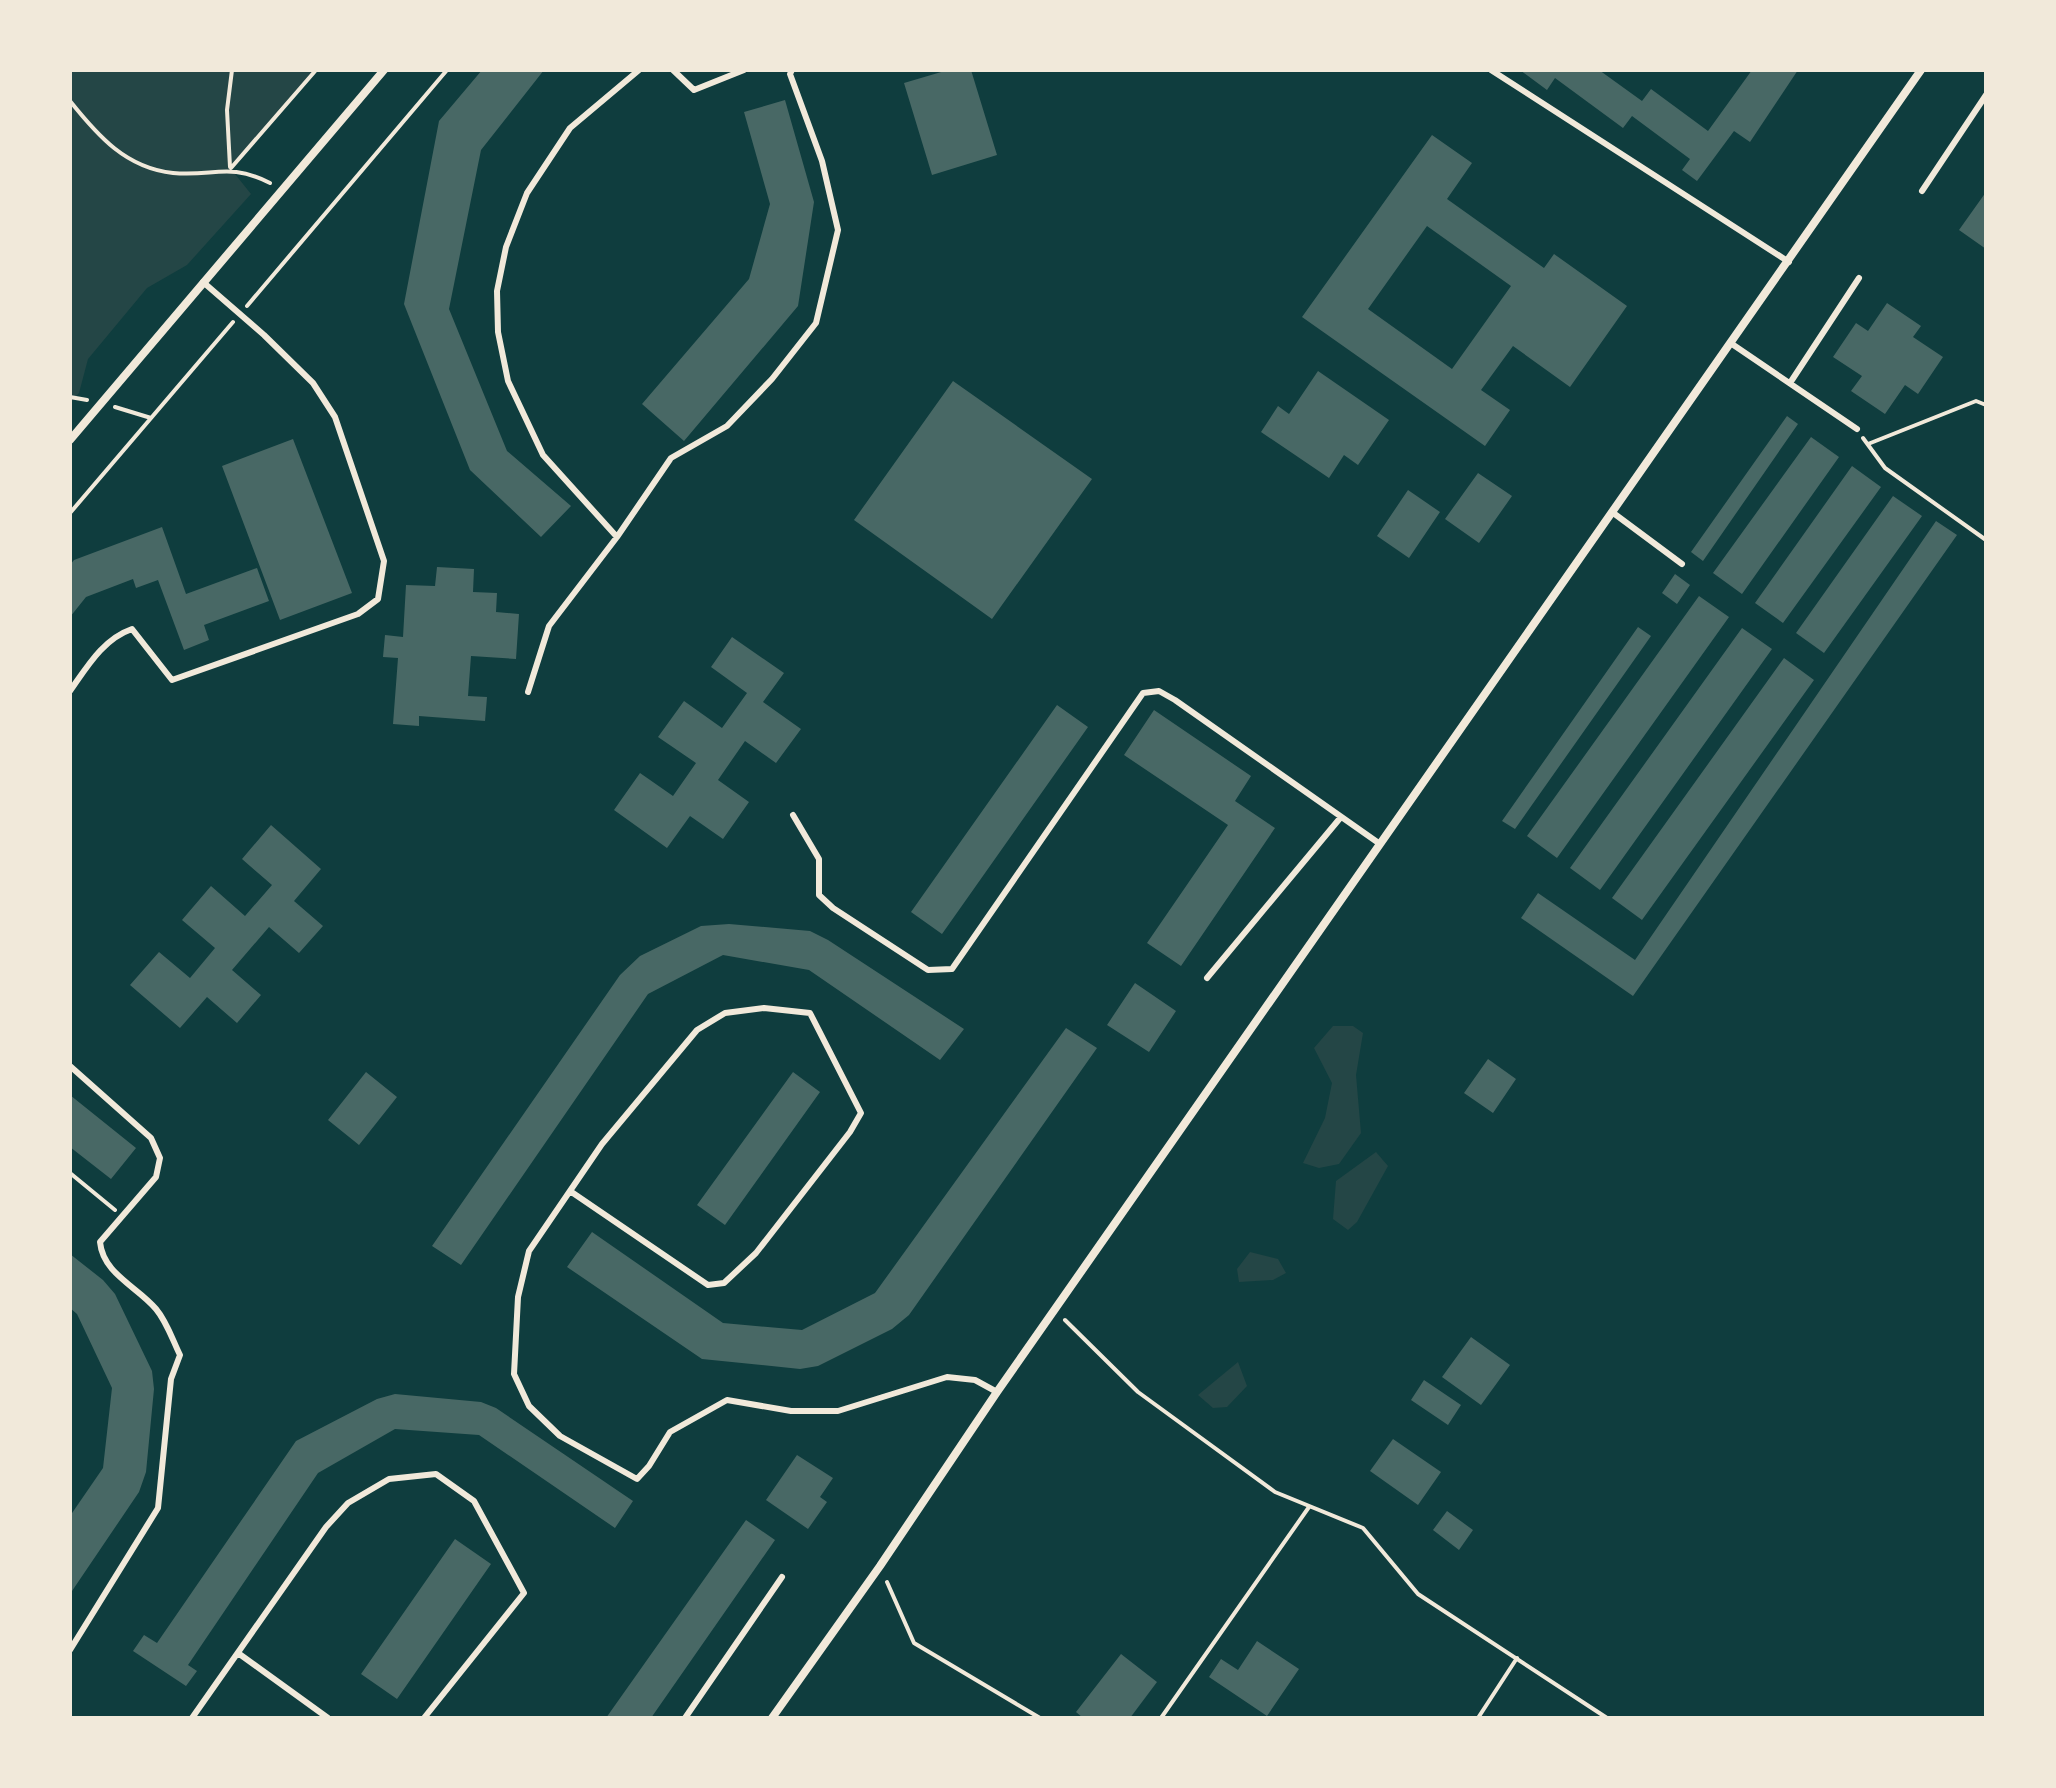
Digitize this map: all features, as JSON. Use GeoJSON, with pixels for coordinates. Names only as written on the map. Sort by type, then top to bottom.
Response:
{"type":"FeatureCollection","features":[{"type":"Feature","properties":{"kind":"street"},"geometry":{"type":"LineString","coordinates":[[70,440],[384,70]]}},
{"type":"Feature","properties":{"kind":"street"},"geometry":{"type":"LineString","coordinates":[[772,1718],[1921,70]]}},
{"type":"Feature","properties":{"kind":"lane"},"geometry":{"type":"LineString","coordinates":[[617,537],[543,455],[537,443],[508,381],[498,332],[497,291],[506,247],[527,193],[570,128],[639,70]]}},
{"type":"Feature","properties":{"kind":"lane"},"geometry":{"type":"LineString","coordinates":[[673,70],[694,90],[744,70]]}},
{"type":"Feature","properties":{"kind":"lane"},"geometry":{"type":"LineString","coordinates":[[528,692],[549,626],[617,537],[671,458],[727,426],[772,379],[816,323],[838,230],[822,161],[790,74],[792,70]]}},
{"type":"Feature","properties":{"kind":"lane"},"geometry":{"type":"LineString","coordinates":[[1491,70],[1789,262]]}},
{"type":"Feature","properties":{"kind":"lane"},"geometry":{"type":"LineString","coordinates":[[1922,191],[1986,95]]}},
{"type":"Feature","properties":{"kind":"lane"},"geometry":{"type":"LineString","coordinates":[[1790,383],[1859,278]]}},
{"type":"Feature","properties":{"kind":"lane"},"geometry":{"type":"LineString","coordinates":[[70,691],[99,650],[120,633],[132,629],[172,680],[358,614],[378,599],[384,561],[335,417],[313,383],[203,282]]}},
{"type":"Feature","properties":{"kind":"lane"},"geometry":{"type":"LineString","coordinates":[[1732,344],[1857,429]]}},
{"type":"Feature","properties":{"kind":"lane"},"geometry":{"type":"LineString","coordinates":[[1612,512],[1682,564]]}},
{"type":"Feature","properties":{"kind":"lane"},"geometry":{"type":"LineString","coordinates":[[793,815],[819,859],[819,895],[833,908],[928,970],[952,969],[1143,693],[1159,691],[1175,700],[1380,844]]}},
{"type":"Feature","properties":{"kind":"lane"},"geometry":{"type":"LineString","coordinates":[[1207,978],[1341,817]]}},
{"type":"Feature","properties":{"kind":"lane"},"geometry":{"type":"LineString","coordinates":[[570,1191],[708,1285],[724,1283],[756,1253],[781,1222],[861,1113],[810,1013],[764,1008],[725,1013],[697,1030],[602,1144],[529,1251],[518,1297],[514,1374],[529,1406],[560,1436],[637,1479],[670,1432],[727,1400],[791,1411],[838,1411],[947,1377],[975,1380],[997,1392]]}},
{"type":"Feature","properties":{"kind":"lane"},"geometry":{"type":"LineString","coordinates":[[70,1066],[151,1138],[160,1158],[156,1177],[100,1242],[101,1254],[112,1269],[157,1310],[180,1355],[171,1379],[158,1508],[70,1650]]}},
{"type":"Feature","properties":{"kind":"lane"},"geometry":{"type":"LineString","coordinates":[[192,1718],[326,1527],[348,1503],[389,1479],[436,1474],[474,1501],[524,1593],[424,1718]]}},
{"type":"Feature","properties":{"kind":"lane"},"geometry":{"type":"LineString","coordinates":[[685,1718],[782,1577]]}},
{"type":"Feature","properties":{"kind":"lane"},"geometry":{"type":"LineString","coordinates":[[238,1653],[328,1718]]}},
{"type":"Feature","properties":{"kind":"path"},"geometry":{"type":"LineString","coordinates":[[230,169],[227,110],[232,70]]}},
{"type":"Feature","properties":{"kind":"path"},"geometry":{"type":"LineString","coordinates":[[230,169],[316,70]]}},
{"type":"Feature","properties":{"kind":"path"},"geometry":{"type":"LineString","coordinates":[[70,513],[447,70]]}},
{"type":"Feature","properties":{"kind":"path"},"geometry":{"type":"LineString","coordinates":[[70,101],[99,138],[130,160],[173,173],[230,169],[256,176],[283,190]]}},
{"type":"Feature","properties":{"kind":"path"},"geometry":{"type":"LineString","coordinates":[[1868,444],[1976,401],[1986,405]]}},
{"type":"Feature","properties":{"kind":"path"},"geometry":{"type":"LineString","coordinates":[[1857,429],[1885,468],[1986,540]]}},
{"type":"Feature","properties":{"kind":"path"},"geometry":{"type":"LineString","coordinates":[[70,1173],[122,1216]]}},
{"type":"Feature","properties":{"kind":"path"},"geometry":{"type":"LineString","coordinates":[[1054,1311],[1138,1392],[1275,1492],[1363,1528],[1418,1594],[1607,1718]]}},
{"type":"Feature","properties":{"kind":"path"},"geometry":{"type":"LineString","coordinates":[[1161,1718],[1309,1507]]}},
{"type":"Feature","properties":{"kind":"path"},"geometry":{"type":"LineString","coordinates":[[880,1566],[914,1643],[1040,1718]]}},
{"type":"Feature","properties":{"kind":"path"},"geometry":{"type":"LineString","coordinates":[[1478,1718],[1517,1658]]}},
{"type":"Feature","properties":{"kind":"shaded area"},"geometry":{"type":"Polygon","coordinates":[[[70,70],[316,70],[231,169],[251,194],[187,265],[147,288],[88,359],[79,393],[70,403],[70,70]]]}},
{"type":"Feature","properties":{"kind":"shaded area"},"geometry":{"type":"Polygon","coordinates":[[[1333,1026],[1353,1026],[1363,1033],[1356,1075],[1361,1133],[1339,1164],[1319,1168],[1303,1163],[1325,1118],[1332,1083],[1314,1048],[1333,1026]]]}},
{"type":"Feature","properties":{"kind":"shaded area"},"geometry":{"type":"Polygon","coordinates":[[[1376,1152],[1388,1166],[1357,1222],[1348,1230],[1333,1219],[1336,1181],[1376,1152]]]}},
{"type":"Feature","properties":{"kind":"shaded area"},"geometry":{"type":"Polygon","coordinates":[[[1250,1252],[1278,1259],[1286,1273],[1273,1280],[1239,1282],[1237,1269],[1250,1252]]]}},
{"type":"Feature","properties":{"kind":"shaded area"},"geometry":{"type":"Polygon","coordinates":[[[1238,1362],[1247,1386],[1227,1407],[1213,1408],[1198,1395],[1238,1362]]]}},
{"type":"Feature","properties":{"kind":"building"},"geometry":{"type":"Polygon","coordinates":[[[482,70],[544,70],[481,150],[449,309],[507,451],[571,506],[541,537],[470,470],[404,304],[439,121],[482,70]]]}},
{"type":"Feature","properties":{"kind":"building"},"geometry":{"type":"Polygon","coordinates":[[[948,70],[971,70],[997,155],[932,175],[904,83],[948,70]]]}},
{"type":"Feature","properties":{"kind":"building"},"geometry":{"type":"Polygon","coordinates":[[[1520,70],[1599,70],[1642,101],[1651,89],[1708,131],[1752,70],[1798,70],[1750,142],[1734,131],[1697,181],[1682,170],[1690,159],[1632,116],[1623,128],[1555,78],[1547,90],[1520,70]]]}},
{"type":"Feature","properties":{"kind":"building"},"geometry":{"type":"Polygon","coordinates":[[[785,100],[814,202],[798,306],[684,441],[642,404],[749,279],[770,204],[744,112],[785,100]]]}},
{"type":"Feature","properties":{"kind":"building"},"geometry":{"type":"Polygon","coordinates":[[[1432,135],[1472,163],[1447,199],[1544,268],[1554,254],[1627,306],[1570,387],[1513,346],[1481,390],[1510,410],[1485,446],[1302,317],[1432,135]],[[1427,226],[1368,309],[1452,369],[1511,286],[1427,226]]]}},
{"type":"Feature","properties":{"kind":"building"},"geometry":{"type":"Polygon","coordinates":[[[1986,192],[1986,249],[1959,230],[1986,192]]]}},
{"type":"Feature","properties":{"kind":"building"},"geometry":{"type":"Polygon","coordinates":[[[1887,303],[1921,326],[1913,337],[1943,357],[1918,394],[1905,385],[1885,414],[1851,391],[1862,376],[1833,357],[1856,323],[1868,331],[1887,303]]]}},
{"type":"Feature","properties":{"kind":"building"},"geometry":{"type":"Polygon","coordinates":[[[1318,371],[1389,420],[1358,465],[1344,455],[1329,478],[1261,432],[1278,406],[1289,414],[1318,371]]]}},
{"type":"Feature","properties":{"kind":"building"},"geometry":{"type":"Polygon","coordinates":[[[953,381],[1092,479],[992,619],[854,520],[953,381]]]}},
{"type":"Feature","properties":{"kind":"building"},"geometry":{"type":"Polygon","coordinates":[[[1787,416],[1798,424],[1703,561],[1691,552],[1787,416]]]}},
{"type":"Feature","properties":{"kind":"building"},"geometry":{"type":"Polygon","coordinates":[[[1811,437],[1839,457],[1742,594],[1713,573],[1811,437]]]}},
{"type":"Feature","properties":{"kind":"building"},"geometry":{"type":"Polygon","coordinates":[[[293,439],[352,593],[280,620],[222,466],[293,439]]]}},
{"type":"Feature","properties":{"kind":"building"},"geometry":{"type":"Polygon","coordinates":[[[1852,466],[1881,487],[1783,623],[1755,603],[1852,466]]]}},
{"type":"Feature","properties":{"kind":"building"},"geometry":{"type":"Polygon","coordinates":[[[1478,473],[1512,496],[1479,543],[1445,519],[1478,473]]]}},
{"type":"Feature","properties":{"kind":"building"},"geometry":{"type":"Polygon","coordinates":[[[1408,490],[1440,512],[1409,558],[1377,536],[1408,490]]]}},
{"type":"Feature","properties":{"kind":"building"},"geometry":{"type":"Polygon","coordinates":[[[1893,496],[1922,516],[1824,653],[1796,633],[1893,496]]]}},
{"type":"Feature","properties":{"kind":"building"},"geometry":{"type":"Polygon","coordinates":[[[1936,521],[1957,535],[1633,996],[1521,918],[1538,893],[1635,960],[1936,521]]]}},
{"type":"Feature","properties":{"kind":"building"},"geometry":{"type":"Polygon","coordinates":[[[162,527],[186,594],[257,568],[269,601],[204,625],[209,640],[184,650],[158,580],[136,588],[133,579],[86,597],[70,617],[70,565],[74,560],[162,527]]]}},
{"type":"Feature","properties":{"kind":"building"},"geometry":{"type":"Polygon","coordinates":[[[437,567],[474,569],[473,592],[497,593],[496,612],[519,614],[516,659],[471,656],[468,696],[487,697],[485,721],[419,716],[419,726],[393,724],[398,658],[383,657],[385,635],[403,637],[406,585],[435,586],[437,567]]]}},
{"type":"Feature","properties":{"kind":"building"},"geometry":{"type":"Polygon","coordinates":[[[1675,574],[1690,585],[1677,604],[1662,593],[1675,574]]]}},
{"type":"Feature","properties":{"kind":"building"},"geometry":{"type":"Polygon","coordinates":[[[1699,596],[1729,617],[1557,858],[1527,836],[1699,596]]]}},
{"type":"Feature","properties":{"kind":"building"},"geometry":{"type":"Polygon","coordinates":[[[1638,627],[1651,636],[1515,829],[1502,821],[1638,627]]]}},
{"type":"Feature","properties":{"kind":"building"},"geometry":{"type":"Polygon","coordinates":[[[1742,628],[1772,649],[1600,890],[1570,868],[1742,628]]]}},
{"type":"Feature","properties":{"kind":"building"},"geometry":{"type":"Polygon","coordinates":[[[732,637],[784,673],[763,702],[801,729],[776,763],[745,741],[718,780],[749,802],[723,839],[690,816],[667,848],[614,810],[640,773],[673,796],[696,763],[658,737],[684,701],[722,728],[747,693],[711,667],[732,637]]]}},
{"type":"Feature","properties":{"kind":"building"},"geometry":{"type":"Polygon","coordinates":[[[1784,658],[1814,680],[1642,920],[1612,898],[1784,658]]]}},
{"type":"Feature","properties":{"kind":"building"},"geometry":{"type":"Polygon","coordinates":[[[1057,705],[1088,727],[942,934],[911,912],[1057,705]]]}},
{"type":"Feature","properties":{"kind":"building"},"geometry":{"type":"Polygon","coordinates":[[[1154,710],[1251,776],[1235,801],[1275,828],[1181,966],[1147,943],[1228,825],[1124,755],[1154,710]]]}},
{"type":"Feature","properties":{"kind":"building"},"geometry":{"type":"Polygon","coordinates":[[[271,825],[321,869],[294,901],[323,926],[299,953],[269,927],[232,970],[261,995],[237,1023],[207,997],[180,1028],[130,985],[159,952],[190,978],[215,948],[182,920],[211,886],[245,916],[272,885],[242,859],[271,825]]]}},
{"type":"Feature","properties":{"kind":"building"},"geometry":{"type":"Polygon","coordinates":[[[729,924],[810,931],[964,1029],[940,1060],[809,970],[723,955],[648,994],[461,1265],[432,1246],[620,975],[640,956],[701,926],[729,924]]]}},
{"type":"Feature","properties":{"kind":"building"},"geometry":{"type":"Polygon","coordinates":[[[1135,983],[1176,1011],[1149,1052],[1107,1025],[1135,983]]]}},
{"type":"Feature","properties":{"kind":"building"},"geometry":{"type":"Polygon","coordinates":[[[1066,1028],[1097,1048],[909,1315],[892,1329],[818,1366],[800,1369],[702,1359],[567,1267],[592,1232],[723,1323],[802,1330],[875,1293],[1066,1028]]]}},
{"type":"Feature","properties":{"kind":"building"},"geometry":{"type":"Polygon","coordinates":[[[1488,1059],[1516,1079],[1493,1113],[1464,1093],[1488,1059]]]}},
{"type":"Feature","properties":{"kind":"building"},"geometry":{"type":"Polygon","coordinates":[[[366,1072],[397,1097],[359,1145],[328,1120],[366,1072]]]}},
{"type":"Feature","properties":{"kind":"building"},"geometry":{"type":"Polygon","coordinates":[[[793,1072],[820,1092],[725,1225],[697,1205],[793,1072]]]}},
{"type":"Feature","properties":{"kind":"building"},"geometry":{"type":"Polygon","coordinates":[[[70,1095],[136,1148],[111,1179],[70,1147],[70,1095]]]}},
{"type":"Feature","properties":{"kind":"building"},"geometry":{"type":"Polygon","coordinates":[[[70,1254],[103,1280],[115,1294],[152,1371],[154,1389],[146,1472],[139,1492],[70,1594],[70,1516],[103,1468],[112,1388],[77,1314],[70,1308],[70,1254]]]}},
{"type":"Feature","properties":{"kind":"building"},"geometry":{"type":"Polygon","coordinates":[[[1471,1337],[1510,1365],[1481,1405],[1442,1377],[1471,1337]]]}},
{"type":"Feature","properties":{"kind":"building"},"geometry":{"type":"Polygon","coordinates":[[[1424,1380],[1461,1405],[1448,1425],[1411,1400],[1424,1380]]]}},
{"type":"Feature","properties":{"kind":"building"},"geometry":{"type":"Polygon","coordinates":[[[395,1394],[481,1402],[496,1408],[633,1501],[615,1528],[479,1435],[395,1429],[318,1473],[188,1665],[197,1671],[186,1686],[133,1651],[144,1635],[157,1643],[296,1441],[377,1399],[395,1394]]]}},
{"type":"Feature","properties":{"kind":"building"},"geometry":{"type":"Polygon","coordinates":[[[1393,1439],[1441,1472],[1418,1505],[1370,1471],[1393,1439]]]}},
{"type":"Feature","properties":{"kind":"building"},"geometry":{"type":"Polygon","coordinates":[[[797,1455],[833,1478],[820,1497],[827,1502],[808,1529],[766,1500],[797,1455]]]}},
{"type":"Feature","properties":{"kind":"building"},"geometry":{"type":"Polygon","coordinates":[[[1447,1511],[1473,1530],[1459,1550],[1433,1530],[1447,1511]]]}},
{"type":"Feature","properties":{"kind":"building"},"geometry":{"type":"Polygon","coordinates":[[[746,1520],[775,1540],[651,1718],[606,1718],[746,1520]]]}},
{"type":"Feature","properties":{"kind":"building"},"geometry":{"type":"Polygon","coordinates":[[[455,1539],[491,1564],[397,1699],[361,1674],[455,1539]]]}},
{"type":"Feature","properties":{"kind":"building"},"geometry":{"type":"Polygon","coordinates":[[[1257,1641],[1299,1669],[1267,1716],[1209,1677],[1221,1659],[1238,1670],[1257,1641]]]}},
{"type":"Feature","properties":{"kind":"building"},"geometry":{"type":"Polygon","coordinates":[[[1121,1654],[1157,1682],[1130,1718],[1083,1718],[1076,1712],[1121,1654]]]}}]}
